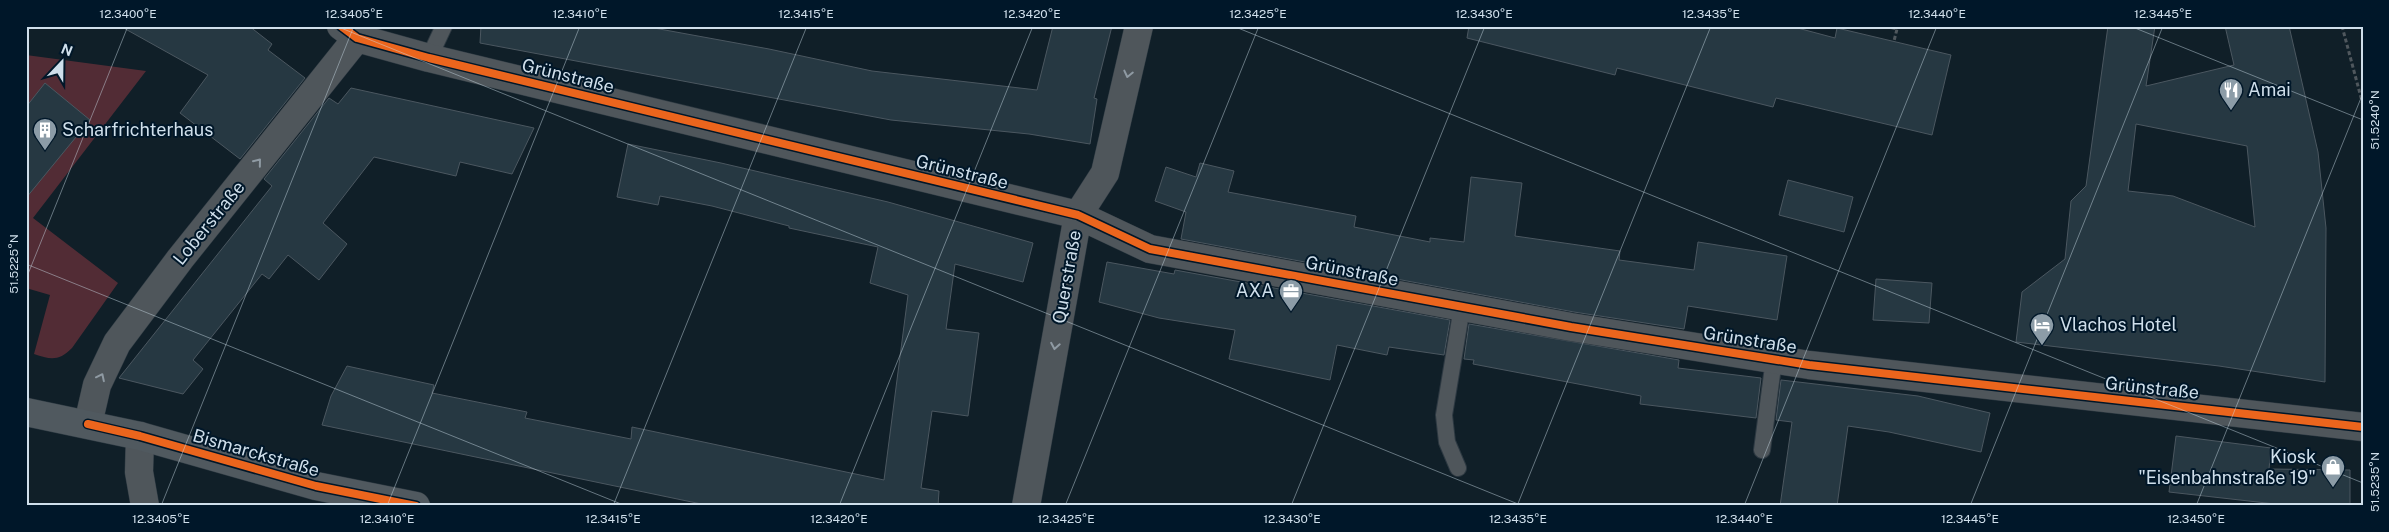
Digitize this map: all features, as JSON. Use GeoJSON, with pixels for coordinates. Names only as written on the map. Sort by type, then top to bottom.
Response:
{"type":"FeatureCollection","features":[{"type":"Feature","properties":{"kind":"street","name":"Querstraße"},"geometry":{"type":"LineString","coordinates":[[1026,506],[1078,215],[1105,173],[1139,26]]}},
{"type":"Feature","properties":{"kind":"street","name":"Grünstraße"},"geometry":{"type":"LineString","coordinates":[[349,32],[429,58],[1078,215],[1150,249],[1571,327],[1774,359],[2363,427]]}},
{"type":"Feature","properties":{"kind":"street","name":"Loberstraße"},"geometry":{"type":"LineString","coordinates":[[88,424],[97,385],[117,343],[349,32]]}},
{"type":"Feature","properties":{"kind":"street","name":"Bismarckstraße"},"geometry":{"type":"LineString","coordinates":[[26,412],[140,436],[316,486],[416,506]]}},
{"type":"Feature","properties":{"kind":"street"},"geometry":{"type":"LineString","coordinates":[[140,436],[139,472],[145,506]]}},
{"type":"Feature","properties":{"kind":"lane"},"geometry":{"type":"LineString","coordinates":[[429,58],[444,26]]}},
{"type":"Feature","properties":{"kind":"lane"},"geometry":{"type":"LineString","coordinates":[[1458,468],[1447,442],[1444,415],[1462,307]]}},
{"type":"Feature","properties":{"kind":"lane"},"geometry":{"type":"LineString","coordinates":[[1762,450],[1774,359]]}},
{"type":"Feature","properties":{"kind":"path"},"geometry":{"type":"LineString","coordinates":[[1885,26],[1898,28],[1894,41]]}},
{"type":"Feature","properties":{"kind":"path"},"geometry":{"type":"LineString","coordinates":[[2342,26],[2363,105]]}},
{"type":"Feature","properties":{"kind":"shaded area"},"geometry":{"type":"Polygon","coordinates":[[[26,55],[146,71],[33,218],[118,283],[72,348],[63,355],[54,358],[34,354],[50,295],[26,288],[26,55]]]}},
{"type":"Feature","properties":{"kind":"building"},"geometry":{"type":"Polygon","coordinates":[[[120,26],[249,26],[272,44],[268,50],[305,78],[240,159],[180,113],[208,75],[120,26]]]}},
{"type":"Feature","properties":{"kind":"building"},"geometry":{"type":"Polygon","coordinates":[[[481,26],[643,26],[769,49],[872,71],[1037,90],[1053,26],[1112,26],[1094,98],[1097,99],[1090,144],[1029,134],[891,120],[480,43],[481,26]]]}},
{"type":"Feature","properties":{"kind":"building"},"geometry":{"type":"Polygon","coordinates":[[[1469,26],[1790,26],[1835,38],[1837,28],[1951,55],[1932,135],[1776,98],[1773,107],[1617,68],[1615,75],[1467,38],[1469,26]]]}},
{"type":"Feature","properties":{"kind":"building"},"geometry":{"type":"Polygon","coordinates":[[[2108,26],[2155,26],[2146,86],[2234,65],[2225,26],[2289,26],[2318,152],[2326,228],[2325,382],[2219,366],[2016,342],[2022,292],[2065,259],[2071,201],[2086,186],[2108,26]],[[2136,124],[2128,191],[2173,196],[2255,227],[2247,146],[2136,124]]]}},
{"type":"Feature","properties":{"kind":"building","name":"Scharfrichterhaus"},"geometry":{"type":"Polygon","coordinates":[[[45,83],[90,120],[26,198],[26,107],[45,83]]]}},
{"type":"Feature","properties":{"kind":"building"},"geometry":{"type":"Polygon","coordinates":[[[351,88],[534,128],[512,174],[460,162],[456,176],[374,157],[323,223],[347,244],[319,280],[288,255],[269,279],[262,274],[193,360],[203,369],[183,394],[119,378],[272,186],[264,179],[329,98],[338,104],[351,88]]]}},
{"type":"Feature","properties":{"kind":"building"},"geometry":{"type":"Polygon","coordinates":[[[628,144],[721,163],[888,202],[1033,243],[1023,282],[955,264],[946,329],[979,333],[968,416],[932,411],[921,488],[939,491],[938,506],[711,506],[322,425],[331,396],[347,366],[434,385],[432,393],[527,412],[525,418],[631,439],[632,427],[884,480],[908,295],[870,283],[878,247],[789,228],[789,226],[712,206],[660,196],[658,205],[617,197],[628,144]]]}},
{"type":"Feature","properties":{"kind":"building"},"geometry":{"type":"Polygon","coordinates":[[[1200,163],[1234,171],[1228,192],[1356,216],[1354,227],[1430,242],[1430,238],[1464,242],[1471,177],[1522,183],[1515,236],[1620,251],[1619,260],[1694,270],[1698,242],[1787,256],[1777,320],[1688,306],[1684,329],[1574,312],[1181,239],[1186,212],[1155,201],[1166,167],[1196,177],[1200,163]]]}},
{"type":"Feature","properties":{"kind":"building"},"geometry":{"type":"Polygon","coordinates":[[[1788,180],[1853,197],[1844,232],[1779,215],[1788,180]]]}},
{"type":"Feature","properties":{"kind":"building"},"geometry":{"type":"Polygon","coordinates":[[[1107,262],[1174,274],[1175,270],[1450,320],[1444,355],[1389,347],[1387,355],[1337,345],[1330,380],[1229,359],[1235,330],[1159,318],[1099,302],[1107,262]]]}},
{"type":"Feature","properties":{"kind":"building"},"geometry":{"type":"Polygon","coordinates":[[[1876,279],[1932,283],[1929,323],[1873,320],[1876,279]]]}},
{"type":"Feature","properties":{"kind":"building"},"geometry":{"type":"Polygon","coordinates":[[[1469,324],[1679,360],[1678,368],[1761,378],[1756,418],[1640,404],[1641,396],[1473,364],[1474,360],[1464,359],[1469,324]]]}},
{"type":"Feature","properties":{"kind":"building"},"geometry":{"type":"Polygon","coordinates":[[[1781,380],[1918,396],[1990,413],[1981,452],[1889,432],[1848,426],[1837,506],[1780,506],[1792,422],[1776,420],[1781,380]]]}},
{"type":"Feature","properties":{"kind":"building"},"geometry":{"type":"Polygon","coordinates":[[[2176,436],[2271,448],[2269,469],[2350,470],[2350,506],[2293,506],[2169,492],[2176,436]]]}},
{"type":"Feature","properties":{"kind":"cycle path"},"geometry":{"type":"LineString","coordinates":[[341,26],[357,38],[429,58],[1078,215],[1150,249],[1571,327],[1809,365],[2363,427]]}},
{"type":"Feature","properties":{"kind":"cycle path"},"geometry":{"type":"LineString","coordinates":[[88,424],[140,436],[316,486],[416,506]]}},
{"type":"Feature","properties":{"kind":"place","name":"Amai"},"geometry":{"type":"Point","coordinates":[2231,111]}},
{"type":"Feature","properties":{"kind":"place","name":"Scharfrichterhaus"},"geometry":{"type":"Point","coordinates":[45,151]}},
{"type":"Feature","properties":{"kind":"place","name":"AXA"},"geometry":{"type":"Point","coordinates":[1291,312]}},
{"type":"Feature","properties":{"kind":"place","name":"Vlachos Hotel"},"geometry":{"type":"Point","coordinates":[2042,346]}},
{"type":"Feature","properties":{"kind":"place","name":"Kiosk \"Eisenbahnstraße 19\""},"geometry":{"type":"Point","coordinates":[2333,488]}}]}
